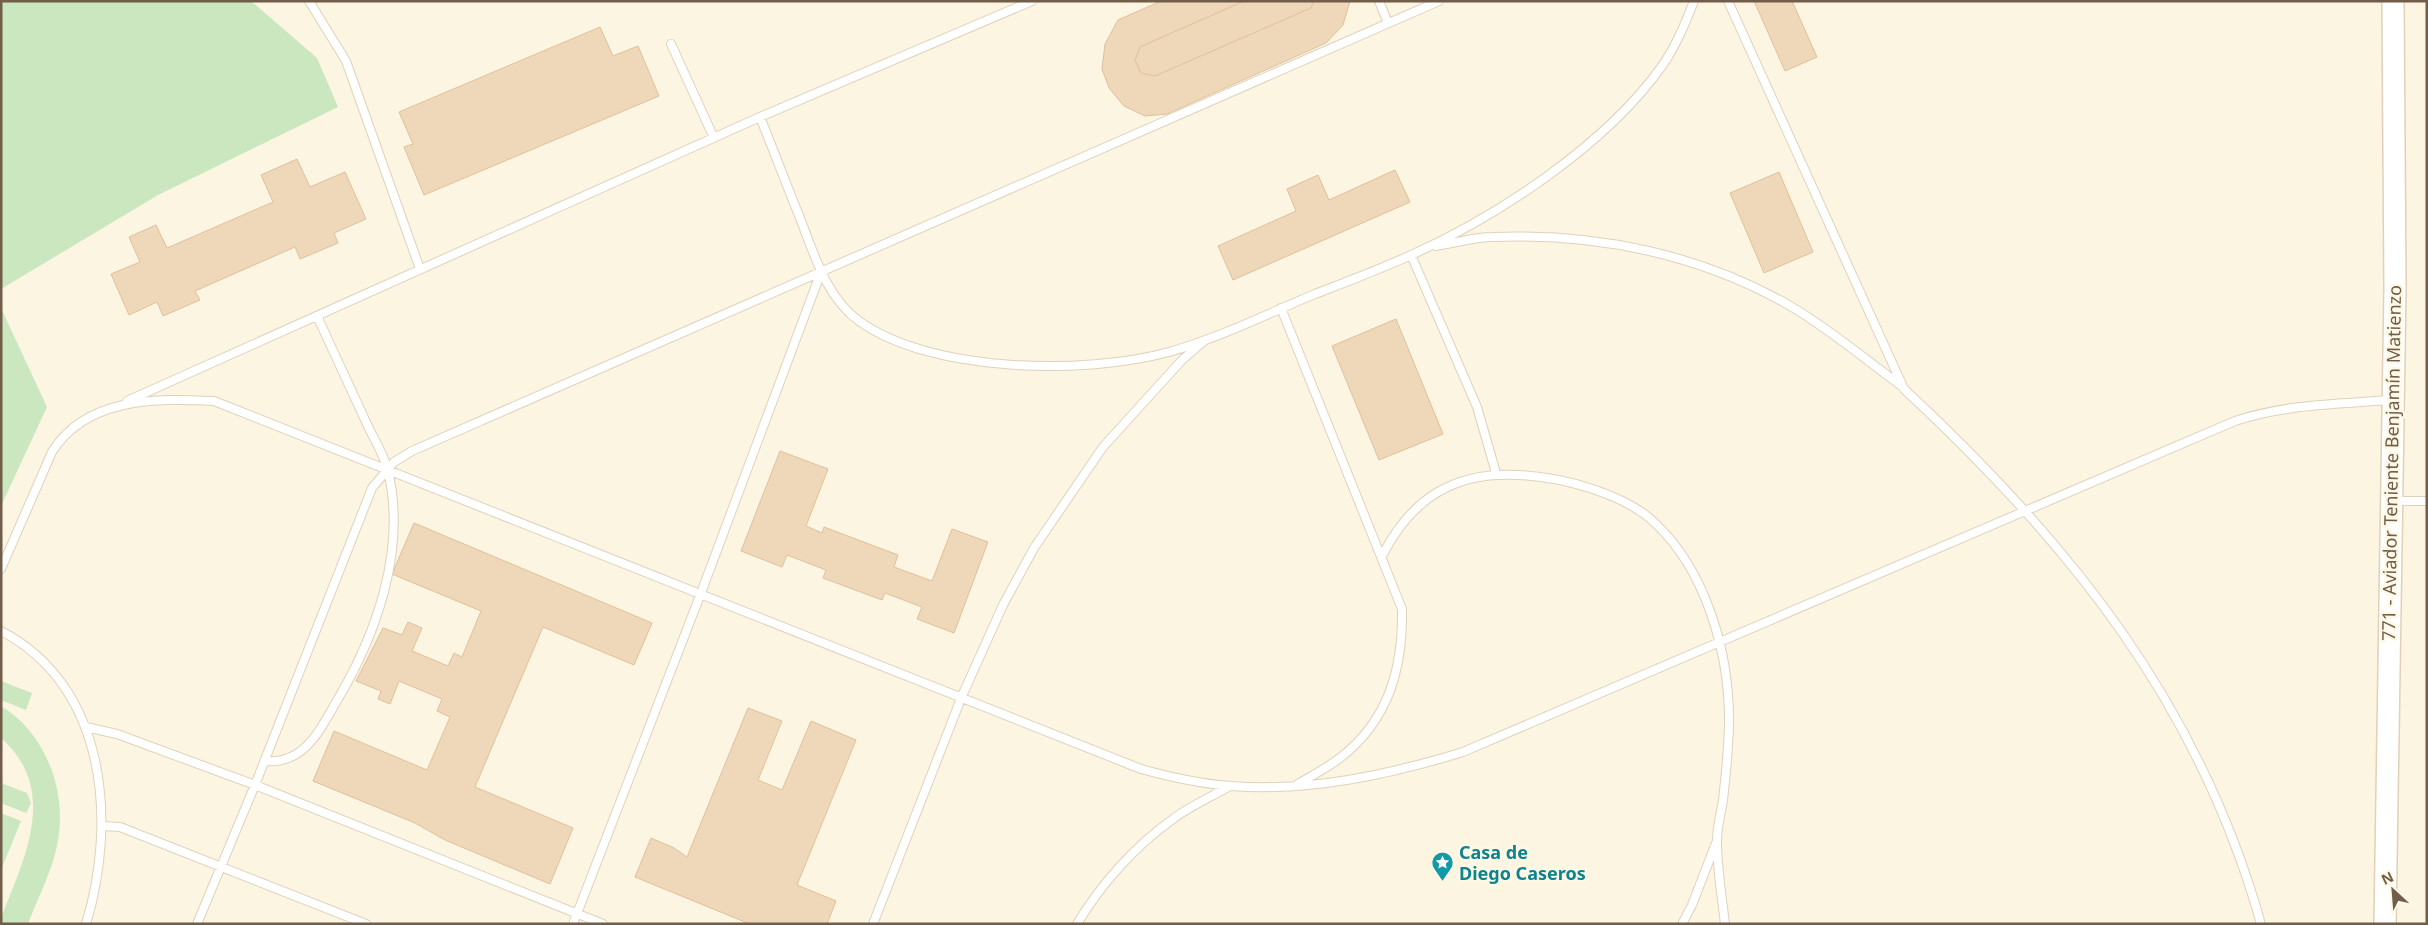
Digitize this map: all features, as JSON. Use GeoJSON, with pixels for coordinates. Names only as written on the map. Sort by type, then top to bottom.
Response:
{"type":"FeatureCollection","features":[{"type":"Feature","properties":{"kind":"street","name":"771 - Aviador Teniente Benjamín Matienzo"},"geometry":{"type":"LineString","coordinates":[[2385,924],[2395,289],[2393,1]]}},
{"type":"Feature","properties":{"kind":"lane"},"geometry":{"type":"LineString","coordinates":[[309,1],[346,61],[420,269]]}},
{"type":"Feature","properties":{"kind":"lane"},"geometry":{"type":"LineString","coordinates":[[1,569],[52,452],[60,439],[92,417],[760,117],[1032,1]]}},
{"type":"Feature","properties":{"kind":"lane"},"geometry":{"type":"LineString","coordinates":[[1379,1],[1388,23]]}},
{"type":"Feature","properties":{"kind":"lane"},"geometry":{"type":"LineString","coordinates":[[197,924],[255,785],[372,488],[394,462],[412,452],[1439,1]]}},
{"type":"Feature","properties":{"kind":"lane"},"geometry":{"type":"LineString","coordinates":[[760,117],[821,272],[844,309],[858,321],[885,337],[954,359],[1008,365],[1085,364],[1168,352],[1208,338],[1411,256],[1480,220],[1530,187],[1590,142],[1629,106],[1675,45],[1694,1]]}},
{"type":"Feature","properties":{"kind":"lane"},"geometry":{"type":"LineString","coordinates":[[1728,1],[1904,389]]}},
{"type":"Feature","properties":{"kind":"lane"},"geometry":{"type":"LineString","coordinates":[[671,44],[714,138]]}},
{"type":"Feature","properties":{"kind":"lane"},"geometry":{"type":"LineString","coordinates":[[1428,247],[1491,237],[1559,237],[1600,241],[1651,250],[1704,264],[1792,306],[1904,389],[1949,430],[2027,511],[2102,603],[2154,681],[2192,746],[2225,818],[2243,865],[2261,924]]}},
{"type":"Feature","properties":{"kind":"lane"},"geometry":{"type":"LineString","coordinates":[[1411,256],[1477,407],[1496,473]]}},
{"type":"Feature","properties":{"kind":"lane"},"geometry":{"type":"LineString","coordinates":[[573,924],[701,593],[821,272]]}},
{"type":"Feature","properties":{"kind":"lane"},"geometry":{"type":"LineString","coordinates":[[1281,308],[1402,609],[1402,635],[1398,663],[1387,702],[1367,733],[1340,758],[1295,786]]}},
{"type":"Feature","properties":{"kind":"lane"},"geometry":{"type":"LineString","coordinates":[[264,761],[278,762],[285,760],[307,748],[333,709],[358,665],[372,631],[382,595],[394,535],[395,508],[388,469],[317,316]]}},
{"type":"Feature","properties":{"kind":"lane"},"geometry":{"type":"LineString","coordinates":[[873,924],[962,696],[1008,597],[1034,548],[1103,447],[1182,360],[1208,338]]}},
{"type":"Feature","properties":{"kind":"lane"},"geometry":{"type":"LineString","coordinates":[[120,404],[170,399],[214,401],[962,696],[1141,769],[1176,778],[1230,786],[1295,786],[1341,781],[1389,772],[1463,752],[2235,422],[2265,412],[2298,406],[2393,400]]}},
{"type":"Feature","properties":{"kind":"lane"},"geometry":{"type":"LineString","coordinates":[[1382,556],[1392,536],[1411,511],[1426,500],[1458,481],[1496,473],[1562,479],[1605,494],[1654,522],[1674,543],[1692,571],[1719,641],[1726,680],[1729,720],[1726,773],[1717,840],[1725,924]]}},
{"type":"Feature","properties":{"kind":"lane"},"geometry":{"type":"LineString","coordinates":[[2391,501],[2427,501]]}},
{"type":"Feature","properties":{"kind":"lane"},"geometry":{"type":"LineString","coordinates":[[1,631],[37,656],[66,689],[86,727],[97,762],[102,826],[100,857],[86,924]]}},
{"type":"Feature","properties":{"kind":"lane"},"geometry":{"type":"LineString","coordinates":[[86,727],[117,734],[255,785],[603,924]]}},
{"type":"Feature","properties":{"kind":"lane"},"geometry":{"type":"LineString","coordinates":[[1077,924],[1098,892],[1155,833],[1173,819],[1230,786]]}},
{"type":"Feature","properties":{"kind":"lane"},"geometry":{"type":"LineString","coordinates":[[102,826],[120,827],[366,924]]}},
{"type":"Feature","properties":{"kind":"lane"},"geometry":{"type":"LineString","coordinates":[[1682,924],[1692,905],[1717,840]]}},
{"type":"Feature","properties":{"kind":"green space"},"geometry":{"type":"Polygon","coordinates":[[[1,1],[251,1],[317,58],[338,107],[158,195],[1,289],[1,1]]]}},
{"type":"Feature","properties":{"kind":"green space"},"geometry":{"type":"Polygon","coordinates":[[[1,308],[47,407],[1,506],[1,308]]]}},
{"type":"Feature","properties":{"kind":"green space"},"geometry":{"type":"Polygon","coordinates":[[[1,681],[32,693],[26,710],[1,700],[1,681]]]}},
{"type":"Feature","properties":{"kind":"green space"},"geometry":{"type":"Polygon","coordinates":[[[1,706],[29,730],[39,745],[48,761],[58,796],[60,815],[57,845],[51,868],[28,924],[1,924],[1,918],[27,849],[32,825],[33,802],[29,780],[19,758],[1,738],[1,706]]]}},
{"type":"Feature","properties":{"kind":"green space"},"geometry":{"type":"Polygon","coordinates":[[[1,783],[27,793],[31,803],[26,813],[1,803],[1,783]]]}},
{"type":"Feature","properties":{"kind":"green space"},"geometry":{"type":"Polygon","coordinates":[[[1,813],[21,821],[1,870],[1,813]]]}},
{"type":"Feature","properties":{"kind":"building"},"geometry":{"type":"Polygon","coordinates":[[[1161,1],[1350,1],[1343,25],[1326,43],[1167,114],[1145,116],[1124,106],[1109,88],[1102,69],[1105,44],[1118,20],[1161,1]]]}},
{"type":"Feature","properties":{"kind":"building"},"geometry":{"type":"Polygon","coordinates":[[[1244,1],[1314,1],[1311,8],[1155,76],[1141,73],[1135,60],[1140,47],[1244,1]]]}},
{"type":"Feature","properties":{"kind":"building"},"geometry":{"type":"Polygon","coordinates":[[[1754,1],[1792,1],[1817,57],[1785,71],[1754,1]]]}},
{"type":"Feature","properties":{"kind":"building"},"geometry":{"type":"Polygon","coordinates":[[[600,27],[613,56],[638,46],[659,96],[424,195],[404,147],[413,144],[399,112],[600,27]]]}},
{"type":"Feature","properties":{"kind":"building"},"geometry":{"type":"Polygon","coordinates":[[[297,159],[310,187],[345,172],[366,219],[334,233],[338,243],[300,259],[295,247],[195,291],[200,300],[163,316],[157,302],[129,315],[111,274],[140,262],[129,237],[156,225],[167,248],[273,202],[261,175],[297,159]]]}},
{"type":"Feature","properties":{"kind":"building"},"geometry":{"type":"Polygon","coordinates":[[[1395,170],[1410,202],[1233,280],[1218,246],[1296,211],[1287,189],[1318,175],[1329,200],[1395,170]]]}},
{"type":"Feature","properties":{"kind":"building"},"geometry":{"type":"Polygon","coordinates":[[[1779,172],[1813,252],[1764,273],[1730,193],[1779,172]]]}},
{"type":"Feature","properties":{"kind":"building"},"geometry":{"type":"Polygon","coordinates":[[[1396,319],[1443,434],[1379,460],[1332,346],[1396,319]]]}},
{"type":"Feature","properties":{"kind":"building"},"geometry":{"type":"Polygon","coordinates":[[[780,451],[828,469],[806,526],[822,533],[824,527],[898,555],[894,567],[932,581],[952,529],[988,542],[954,633],[917,619],[922,607],[885,593],[882,600],[823,578],[826,570],[787,555],[782,567],[741,551],[780,451]]]}},
{"type":"Feature","properties":{"kind":"building"},"geometry":{"type":"Polygon","coordinates":[[[414,523],[652,623],[634,665],[543,627],[475,787],[573,828],[550,884],[445,840],[415,823],[313,781],[334,731],[427,770],[450,717],[437,711],[442,699],[399,681],[390,704],[378,699],[381,691],[356,681],[383,628],[402,635],[408,622],[422,628],[412,651],[448,666],[454,653],[462,657],[481,611],[392,574],[414,523]]]}},
{"type":"Feature","properties":{"kind":"building"},"geometry":{"type":"Polygon","coordinates":[[[748,708],[782,721],[758,780],[782,790],[811,721],[856,740],[797,885],[836,901],[827,924],[750,924],[635,877],[651,838],[674,848],[687,857],[748,708]]]}},
{"type":"Feature","properties":{"kind":"place","name":"Casa de Diego Caseros"},"geometry":{"type":"Point","coordinates":[1443,882]}}]}
